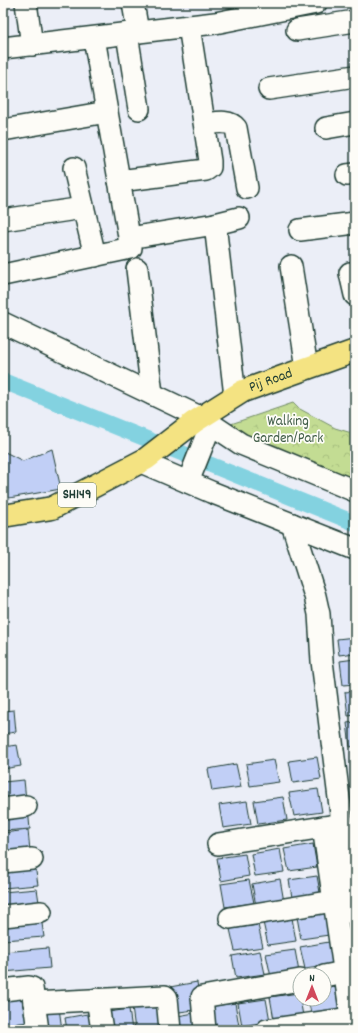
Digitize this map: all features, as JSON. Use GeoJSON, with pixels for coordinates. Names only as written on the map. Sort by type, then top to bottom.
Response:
{"type":"FeatureCollection","features":[{"type":"Feature","properties":{"kind":"main road","name":"Pij Road"},"geometry":{"type":"LineString","coordinates":[[203,423],[243,391],[355,351]]}},
{"type":"Feature","properties":{"kind":"main road","name":"SH149"},"geometry":{"type":"LineString","coordinates":[[3,516],[52,508],[143,461],[203,423]]}},
{"type":"Feature","properties":{"kind":"street"},"geometry":{"type":"LineString","coordinates":[[26,3],[32,45]]}},
{"type":"Feature","properties":{"kind":"street"},"geometry":{"type":"LineString","coordinates":[[133,3],[132,33],[139,109]]}},
{"type":"Feature","properties":{"kind":"street"},"geometry":{"type":"LineString","coordinates":[[3,48],[215,24],[240,10],[303,4]]}},
{"type":"Feature","properties":{"kind":"street"},"geometry":{"type":"LineString","coordinates":[[297,30],[355,21]]}},
{"type":"Feature","properties":{"kind":"street"},"geometry":{"type":"LineString","coordinates":[[119,181],[206,170],[210,167],[205,124],[189,26]]}},
{"type":"Feature","properties":{"kind":"street"},"geometry":{"type":"LineString","coordinates":[[3,275],[131,248],[94,38]]}},
{"type":"Feature","properties":{"kind":"street"},"geometry":{"type":"LineString","coordinates":[[269,89],[355,76]]}},
{"type":"Feature","properties":{"kind":"street"},"geometry":{"type":"LineString","coordinates":[[3,130],[107,112]]}},
{"type":"Feature","properties":{"kind":"street"},"geometry":{"type":"LineString","coordinates":[[205,124],[228,122],[236,128],[246,188]]}},
{"type":"Feature","properties":{"kind":"street"},"geometry":{"type":"LineString","coordinates":[[326,128],[355,123]]}},
{"type":"Feature","properties":{"kind":"street"},"geometry":{"type":"LineString","coordinates":[[74,168],[95,256]]}},
{"type":"Feature","properties":{"kind":"street"},"geometry":{"type":"LineString","coordinates":[[3,220],[83,208]]}},
{"type":"Feature","properties":{"kind":"street"},"geometry":{"type":"LineString","coordinates":[[129,238],[215,224],[239,218]]}},
{"type":"Feature","properties":{"kind":"street"},"geometry":{"type":"LineString","coordinates":[[300,230],[355,223]]}},
{"type":"Feature","properties":{"kind":"street"},"geometry":{"type":"LineString","coordinates":[[215,224],[235,396]]}},
{"type":"Feature","properties":{"kind":"street"},"geometry":{"type":"LineString","coordinates":[[291,266],[307,368]]}},
{"type":"Feature","properties":{"kind":"street"},"geometry":{"type":"LineString","coordinates":[[137,269],[152,394]]}},
{"type":"Feature","properties":{"kind":"street"},"geometry":{"type":"LineString","coordinates":[[350,273],[355,295]]}},
{"type":"Feature","properties":{"kind":"street"},"geometry":{"type":"LineString","coordinates":[[3,323],[152,394],[241,444],[355,491]]}},
{"type":"Feature","properties":{"kind":"street"},"geometry":{"type":"LineString","coordinates":[[189,479],[203,423]]}},
{"type":"Feature","properties":{"kind":"street"},"geometry":{"type":"LineString","coordinates":[[143,461],[355,549]]}},
{"type":"Feature","properties":{"kind":"street"},"geometry":{"type":"LineString","coordinates":[[267,1030],[352,1024],[334,901],[333,826],[317,604],[292,524]]}},
{"type":"Feature","properties":{"kind":"street"},"geometry":{"type":"LineString","coordinates":[[3,809],[26,806]]}},
{"type":"Feature","properties":{"kind":"street"},"geometry":{"type":"LineString","coordinates":[[218,844],[333,826]]}},
{"type":"Feature","properties":{"kind":"street"},"geometry":{"type":"LineString","coordinates":[[333,826],[355,915]]}},
{"type":"Feature","properties":{"kind":"street"},"geometry":{"type":"LineString","coordinates":[[3,862],[32,859]]}},
{"type":"Feature","properties":{"kind":"street"},"geometry":{"type":"LineString","coordinates":[[230,918],[334,901]]}},
{"type":"Feature","properties":{"kind":"street"},"geometry":{"type":"LineString","coordinates":[[3,916],[41,912]]}},
{"type":"Feature","properties":{"kind":"street"},"geometry":{"type":"LineString","coordinates":[[332,974],[344,972]]}},
{"type":"Feature","properties":{"kind":"street"},"geometry":{"type":"LineString","coordinates":[[205,1030],[202,997],[292,981]]}},
{"type":"Feature","properties":{"kind":"street"},"geometry":{"type":"LineString","coordinates":[[3,990],[29,987],[32,988],[38,1030]]}},
{"type":"Feature","properties":{"kind":"street"},"geometry":{"type":"LineString","coordinates":[[34,1003],[165,996],[167,998],[170,1030]]}},
{"type":"Feature","properties":{"kind":"street"},"geometry":{"type":"LineString","coordinates":[[97,999],[102,1030]]}},
{"type":"Feature","properties":{"kind":"green space","name":"Walking Garden/Park"},"geometry":{"type":"Polygon","coordinates":[[[293,403],[298,408],[335,428],[355,434],[355,482],[225,426],[293,403]]]}},
{"type":"Feature","properties":{"kind":"building"},"geometry":{"type":"Polygon","coordinates":[[[52,449],[61,489],[3,499],[3,451],[23,461],[52,449]]]}},
{"type":"Feature","properties":{"kind":"building"},"geometry":{"type":"Polygon","coordinates":[[[355,637],[355,653],[339,655],[337,639],[355,637]]]}},
{"type":"Feature","properties":{"kind":"building"},"geometry":{"type":"Polygon","coordinates":[[[355,659],[355,684],[343,685],[340,661],[355,659]]]}},
{"type":"Feature","properties":{"kind":"building"},"geometry":{"type":"Polygon","coordinates":[[[355,691],[355,715],[348,716],[345,692],[355,691]]]}},
{"type":"Feature","properties":{"kind":"building"},"geometry":{"type":"Polygon","coordinates":[[[14,710],[16,732],[3,734],[3,711],[14,710]]]}},
{"type":"Feature","properties":{"kind":"building"},"geometry":{"type":"Polygon","coordinates":[[[355,722],[355,746],[350,747],[347,723],[355,722]]]}},
{"type":"Feature","properties":{"kind":"building"},"geometry":{"type":"Polygon","coordinates":[[[17,745],[21,766],[3,769],[3,747],[17,745]]]}},
{"type":"Feature","properties":{"kind":"building"},"geometry":{"type":"Polygon","coordinates":[[[317,757],[321,779],[293,783],[289,761],[317,757]]]}},
{"type":"Feature","properties":{"kind":"building"},"geometry":{"type":"Polygon","coordinates":[[[274,760],[279,782],[250,786],[246,764],[274,760]]]}},
{"type":"Feature","properties":{"kind":"building"},"geometry":{"type":"Polygon","coordinates":[[[236,764],[241,787],[212,791],[208,769],[236,764]]]}},
{"type":"Feature","properties":{"kind":"building"},"geometry":{"type":"Polygon","coordinates":[[[24,780],[26,800],[3,802],[3,782],[24,780]]]}},
{"type":"Feature","properties":{"kind":"building"},"geometry":{"type":"Polygon","coordinates":[[[318,789],[322,812],[294,816],[289,793],[318,789]]]}},
{"type":"Feature","properties":{"kind":"building"},"geometry":{"type":"Polygon","coordinates":[[[283,797],[287,820],[258,824],[254,801],[283,797]]]}},
{"type":"Feature","properties":{"kind":"building"},"geometry":{"type":"Polygon","coordinates":[[[247,801],[251,824],[223,828],[219,805],[247,801]]]}},
{"type":"Feature","properties":{"kind":"building"},"geometry":{"type":"Polygon","coordinates":[[[28,809],[30,829],[3,831],[3,812],[28,809]]]}},
{"type":"Feature","properties":{"kind":"building"},"geometry":{"type":"Polygon","coordinates":[[[28,830],[30,851],[3,853],[3,833],[28,830]]]}},
{"type":"Feature","properties":{"kind":"building"},"geometry":{"type":"Polygon","coordinates":[[[313,844],[317,867],[289,871],[284,849],[313,844]]]}},
{"type":"Feature","properties":{"kind":"building"},"geometry":{"type":"Polygon","coordinates":[[[280,849],[284,872],[255,876],[251,854],[280,849]]]}},
{"type":"Feature","properties":{"kind":"building"},"geometry":{"type":"Polygon","coordinates":[[[245,854],[249,876],[221,881],[217,858],[245,854]]]}},
{"type":"Feature","properties":{"kind":"building"},"geometry":{"type":"Polygon","coordinates":[[[35,865],[38,885],[3,888],[3,868],[35,865]]]}},
{"type":"Feature","properties":{"kind":"building"},"geometry":{"type":"Polygon","coordinates":[[[317,876],[321,898],[293,903],[289,880],[317,876]]]}},
{"type":"Feature","properties":{"kind":"building"},"geometry":{"type":"Polygon","coordinates":[[[280,879],[284,902],[256,906],[252,884],[280,879]]]}},
{"type":"Feature","properties":{"kind":"building"},"geometry":{"type":"Polygon","coordinates":[[[249,880],[254,903],[225,907],[221,884],[249,880]]]}},
{"type":"Feature","properties":{"kind":"building"},"geometry":{"type":"Polygon","coordinates":[[[37,889],[40,909],[3,912],[3,892],[37,889]]]}},
{"type":"Feature","properties":{"kind":"building"},"geometry":{"type":"Polygon","coordinates":[[[325,912],[329,935],[301,939],[297,917],[325,912]]]}},
{"type":"Feature","properties":{"kind":"building"},"geometry":{"type":"Polygon","coordinates":[[[41,917],[44,937],[3,940],[3,921],[41,917]]]}},
{"type":"Feature","properties":{"kind":"building"},"geometry":{"type":"Polygon","coordinates":[[[292,918],[296,941],[268,945],[263,922],[292,918]]]}},
{"type":"Feature","properties":{"kind":"building"},"geometry":{"type":"Polygon","coordinates":[[[258,925],[263,947],[235,951],[230,929],[258,925]]]}},
{"type":"Feature","properties":{"kind":"building"},"geometry":{"type":"Polygon","coordinates":[[[329,942],[333,965],[305,967],[300,947],[329,942]]]}},
{"type":"Feature","properties":{"kind":"building"},"geometry":{"type":"Polygon","coordinates":[[[48,948],[50,968],[3,972],[3,952],[48,948]]]}},
{"type":"Feature","properties":{"kind":"building"},"geometry":{"type":"Polygon","coordinates":[[[295,950],[298,967],[292,967],[292,973],[271,977],[266,954],[295,950]]]}},
{"type":"Feature","properties":{"kind":"building"},"geometry":{"type":"Polygon","coordinates":[[[260,951],[265,974],[236,978],[232,956],[260,951]]]}},
{"type":"Feature","properties":{"kind":"building"},"geometry":{"type":"Polygon","coordinates":[[[197,982],[201,1009],[172,1013],[170,987],[197,982]]]}},
{"type":"Feature","properties":{"kind":"building"},"geometry":{"type":"Polygon","coordinates":[[[335,986],[339,1009],[311,1013],[310,1007],[332,1007],[332,987],[335,986]]]}},
{"type":"Feature","properties":{"kind":"building"},"geometry":{"type":"Polygon","coordinates":[[[292,994],[292,1007],[301,1007],[303,1016],[274,1020],[270,997],[292,994]]]}},
{"type":"Feature","properties":{"kind":"building"},"geometry":{"type":"Polygon","coordinates":[[[25,996],[28,1022],[3,1025],[3,1000],[25,996]]]}},
{"type":"Feature","properties":{"kind":"building"},"geometry":{"type":"Polygon","coordinates":[[[266,999],[270,1021],[242,1026],[238,1003],[266,999]]]}},
{"type":"Feature","properties":{"kind":"building"},"geometry":{"type":"Polygon","coordinates":[[[160,1002],[163,1029],[135,1030],[132,1007],[160,1002]]]}},
{"type":"Feature","properties":{"kind":"building"},"geometry":{"type":"Polygon","coordinates":[[[235,1003],[239,1026],[211,1030],[206,1007],[235,1003]]]}},
{"type":"Feature","properties":{"kind":"building"},"geometry":{"type":"Polygon","coordinates":[[[59,1008],[62,1030],[40,1030],[37,1011],[59,1008]]]}},
{"type":"Feature","properties":{"kind":"building"},"geometry":{"type":"Polygon","coordinates":[[[129,1009],[132,1030],[103,1030],[102,1013],[129,1009]]]}},
{"type":"Feature","properties":{"kind":"building"},"geometry":{"type":"Polygon","coordinates":[[[200,1012],[202,1030],[174,1030],[172,1017],[200,1012]]]}},
{"type":"Feature","properties":{"kind":"building"},"geometry":{"type":"Polygon","coordinates":[[[93,1013],[95,1030],[67,1030],[65,1018],[93,1013]]]}},
{"type":"Feature","properties":{"kind":"building"},"geometry":{"type":"Polygon","coordinates":[[[31,1024],[32,1030],[4,1030],[4,1029],[31,1024]]]}},
{"type":"Feature","properties":{"kind":"waterway"},"geometry":{"type":"LineString","coordinates":[[3,381],[355,523]]}}]}
